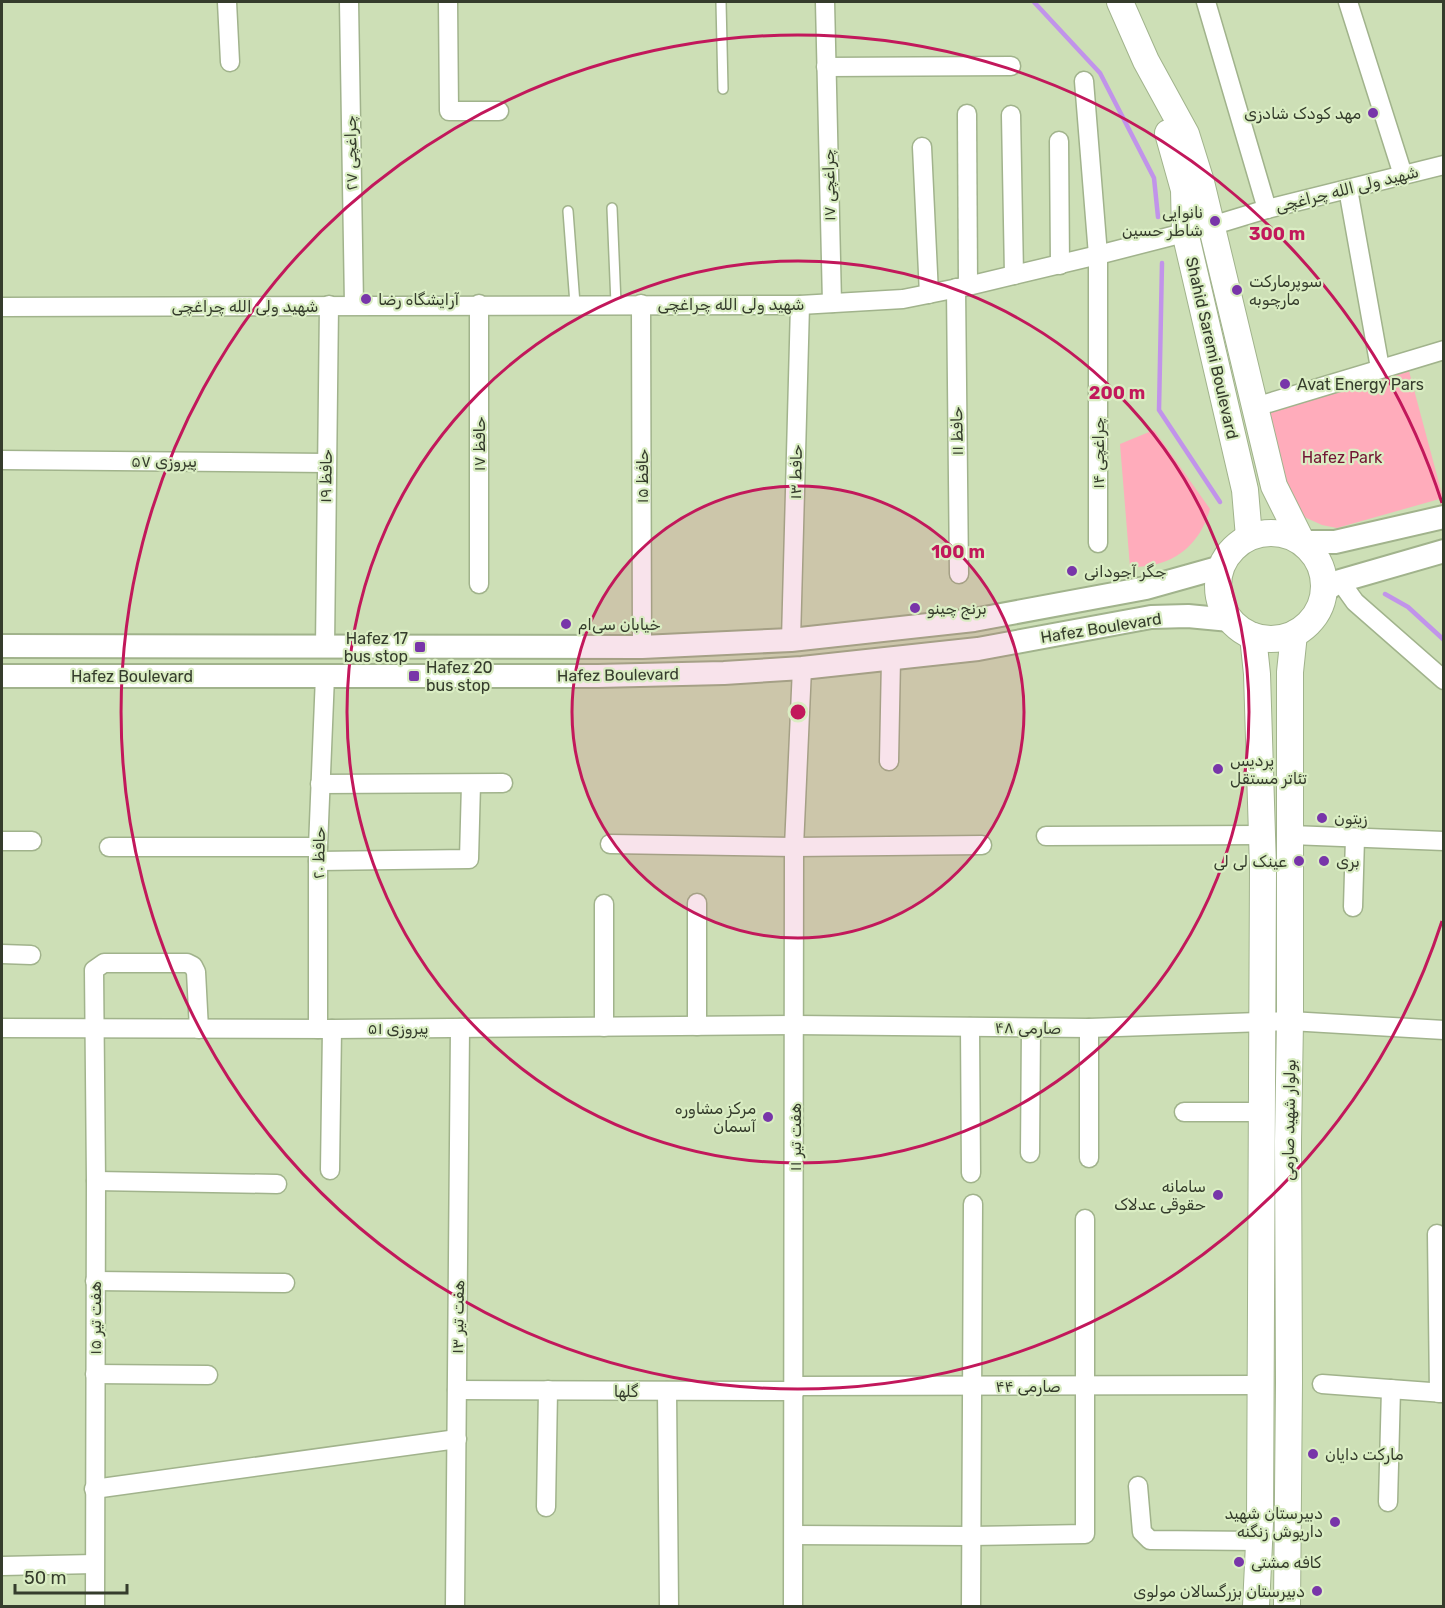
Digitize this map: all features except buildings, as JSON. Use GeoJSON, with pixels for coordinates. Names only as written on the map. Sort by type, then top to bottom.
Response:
{"type":"FeatureCollection","features":[{"type":"Feature","properties":{"kind":"main road"},"geometry":{"type":"LineString","coordinates":[[1120,2],[1146,61]]}},
{"type":"Feature","properties":{"kind":"main road","name":"Shahid Saremi Boulevard"},"geometry":{"type":"LineString","coordinates":[[1146,61],[1186,134],[1201,182],[1274,486],[1302,542]]}},
{"type":"Feature","properties":{"kind":"main road","name":"Shahid Saremi Boulevard"},"geometry":{"type":"LineString","coordinates":[[1146,61],[1184,190],[1185,232],[1245,490],[1249,537]]}},
{"type":"Feature","properties":{"kind":"main road"},"geometry":{"type":"LineString","coordinates":[[1262,533],[1290,536],[1302,542],[1312,552],[1320,564],[1324,577],[1332,586],[1315,617],[1294,634],[1280,638],[1266,639],[1253,636],[1240,629],[1230,620],[1219,595],[1218,580],[1221,567],[1228,555],[1237,544],[1262,533]]}},
{"type":"Feature","properties":{"kind":"main road","name":"بولوار شهید صارمی"},"geometry":{"type":"LineString","coordinates":[[1287,1606],[1290,672],[1294,634]]}},
{"type":"Feature","properties":{"kind":"main road","name":"بولوار شهید صارمی"},"geometry":{"type":"LineString","coordinates":[[1253,636],[1257,674],[1262,835],[1263,1112],[1259,1540],[1256,1606]]}},
{"type":"Feature","properties":{"kind":"street"},"geometry":{"type":"LineString","coordinates":[[227,2],[230,62]]}},
{"type":"Feature","properties":{"kind":"street","name":"چراغچی ۲۷"},"geometry":{"type":"LineString","coordinates":[[349,2],[354,305]]}},
{"type":"Feature","properties":{"kind":"street"},"geometry":{"type":"LineString","coordinates":[[447,2],[449,111],[499,111]]}},
{"type":"Feature","properties":{"kind":"street","name":"چراغچی ۱۷"},"geometry":{"type":"LineString","coordinates":[[825,2],[832,303]]}},
{"type":"Feature","properties":{"kind":"street"},"geometry":{"type":"LineString","coordinates":[[1206,2],[1267,209]]}},
{"type":"Feature","properties":{"kind":"street"},"geometry":{"type":"LineString","coordinates":[[1348,2],[1403,176]]}},
{"type":"Feature","properties":{"kind":"street"},"geometry":{"type":"LineString","coordinates":[[826,67],[1011,66]]}},
{"type":"Feature","properties":{"kind":"street","name":"چراغچی ۱۴"},"geometry":{"type":"LineString","coordinates":[[1084,81],[1098,255],[1098,543]]}},
{"type":"Feature","properties":{"kind":"street","name":"حافظ ۱۱"},"geometry":{"type":"LineString","coordinates":[[959,574],[962,287],[967,114]]}},
{"type":"Feature","properties":{"kind":"street"},"geometry":{"type":"LineString","coordinates":[[1011,115],[1014,275]]}},
{"type":"Feature","properties":{"kind":"street"},"geometry":{"type":"LineString","coordinates":[[1059,141],[1060,265]]}},
{"type":"Feature","properties":{"kind":"street"},"geometry":{"type":"LineString","coordinates":[[922,147],[929,294]]}},
{"type":"Feature","properties":{"kind":"street","name":"شهید ولی الله چراغچی"},"geometry":{"type":"LineString","coordinates":[[2,307],[479,304],[800,305],[903,299],[1060,265],[1267,209],[1443,165]]}},
{"type":"Feature","properties":{"kind":"street"},"geometry":{"type":"LineString","coordinates":[[1348,189],[1380,368]]}},
{"type":"Feature","properties":{"kind":"street","name":"حافظ ۱۷"},"geometry":{"type":"LineString","coordinates":[[479,304],[479,584]]}},
{"type":"Feature","properties":{"kind":"street","name":"حافظ ۱۵"},"geometry":{"type":"LineString","coordinates":[[641,304],[642,647]]}},
{"type":"Feature","properties":{"kind":"street","name":"حافظ ۱۹"},"geometry":{"type":"LineString","coordinates":[[325,647],[329,305]]}},
{"type":"Feature","properties":{"kind":"street","name":"حافط ۱۳"},"geometry":{"type":"LineString","coordinates":[[791,640],[800,305]]}},
{"type":"Feature","properties":{"kind":"street"},"geometry":{"type":"LineString","coordinates":[[1255,407],[1443,351]]}},
{"type":"Feature","properties":{"kind":"street","name":"پیروزی ۵۷"},"geometry":{"type":"LineString","coordinates":[[2,460],[326,462]]}},
{"type":"Feature","properties":{"kind":"street"},"geometry":{"type":"LineString","coordinates":[[1302,542],[1335,542],[1443,517]]}},
{"type":"Feature","properties":{"kind":"street"},"geometry":{"type":"LineString","coordinates":[[1332,586],[1443,551]]}},
{"type":"Feature","properties":{"kind":"street","name":"Hafez Boulevard"},"geometry":{"type":"LineString","coordinates":[[2,646],[642,647],[791,640],[974,620],[1146,588],[1221,567]]}},
{"type":"Feature","properties":{"kind":"street"},"geometry":{"type":"LineString","coordinates":[[1332,586],[1355,602],[1443,681]]}},
{"type":"Feature","properties":{"kind":"street","name":"Hafez Boulevard"},"geometry":{"type":"LineString","coordinates":[[2,676],[646,676],[802,668],[978,649],[1151,617],[1188,616],[1230,620]]}},
{"type":"Feature","properties":{"kind":"street"},"geometry":{"type":"LineString","coordinates":[[890,761],[891,659]]}},
{"type":"Feature","properties":{"kind":"street","name":"هفت تیر ۱۱"},"geometry":{"type":"LineString","coordinates":[[793,1606],[795,847],[802,668]]}},
{"type":"Feature","properties":{"kind":"street","name":"حافظ ۲۰"},"geometry":{"type":"LineString","coordinates":[[325,676],[318,854],[330,1170]]}},
{"type":"Feature","properties":{"kind":"street"},"geometry":{"type":"LineString","coordinates":[[320,784],[503,783]]}},
{"type":"Feature","properties":{"kind":"street"},"geometry":{"type":"LineString","coordinates":[[109,847],[469,859],[471,784]]}},
{"type":"Feature","properties":{"kind":"street"},"geometry":{"type":"LineString","coordinates":[[1046,836],[1262,835]]}},
{"type":"Feature","properties":{"kind":"street"},"geometry":{"type":"LineString","coordinates":[[1291,836],[1443,841]]}},
{"type":"Feature","properties":{"kind":"street"},"geometry":{"type":"LineString","coordinates":[[1353,907],[1355,838]]}},
{"type":"Feature","properties":{"kind":"street"},"geometry":{"type":"LineString","coordinates":[[2,842],[32,841]]}},
{"type":"Feature","properties":{"kind":"street"},"geometry":{"type":"LineString","coordinates":[[610,844],[795,847],[982,845]]}},
{"type":"Feature","properties":{"kind":"street"},"geometry":{"type":"LineString","coordinates":[[697,903],[697,1026]]}},
{"type":"Feature","properties":{"kind":"street"},"geometry":{"type":"LineString","coordinates":[[604,904],[604,1027]]}},
{"type":"Feature","properties":{"kind":"street"},"geometry":{"type":"LineString","coordinates":[[2,954],[31,955]]}},
{"type":"Feature","properties":{"kind":"street","name":"هفت تیر ۱۵"},"geometry":{"type":"LineString","coordinates":[[95,1606],[94,970],[104,963],[187,963],[193,966],[196,972],[199,1029]]}},
{"type":"Feature","properties":{"kind":"street","name":"صارمی ۴۸"},"geometry":{"type":"LineString","coordinates":[[795,1025],[1089,1028],[1290,1021],[1443,1030]]}},
{"type":"Feature","properties":{"kind":"street","name":"پیروزی ۵۱"},"geometry":{"type":"LineString","coordinates":[[2,1028],[325,1029],[795,1025]]}},
{"type":"Feature","properties":{"kind":"street"},"geometry":{"type":"LineString","coordinates":[[970,1027],[970,1173]]}},
{"type":"Feature","properties":{"kind":"street","name":"هفت تیر ۱۳"},"geometry":{"type":"LineString","coordinates":[[455,1606],[460,1028]]}},
{"type":"Feature","properties":{"kind":"street"},"geometry":{"type":"LineString","coordinates":[[1030,1153],[1031,1028]]}},
{"type":"Feature","properties":{"kind":"street"},"geometry":{"type":"LineString","coordinates":[[1089,1028],[1089,1158]]}},
{"type":"Feature","properties":{"kind":"street"},"geometry":{"type":"LineString","coordinates":[[1184,1112],[1263,1112]]}},
{"type":"Feature","properties":{"kind":"street"},"geometry":{"type":"LineString","coordinates":[[96,1180],[277,1184]]}},
{"type":"Feature","properties":{"kind":"street"},"geometry":{"type":"LineString","coordinates":[[971,1606],[973,1204]]}},
{"type":"Feature","properties":{"kind":"street"},"geometry":{"type":"LineString","coordinates":[[794,1535],[1085,1534],[1085,1219]]}},
{"type":"Feature","properties":{"kind":"street"},"geometry":{"type":"LineString","coordinates":[[1322,1384],[1441,1393],[1437,1234]]}},
{"type":"Feature","properties":{"kind":"street"},"geometry":{"type":"LineString","coordinates":[[95,1281],[285,1283]]}},
{"type":"Feature","properties":{"kind":"street"},"geometry":{"type":"LineString","coordinates":[[95,1374],[208,1375]]}},
{"type":"Feature","properties":{"kind":"street","name":"صارمی ۴۴"},"geometry":{"type":"LineString","coordinates":[[795,1388],[1261,1385]]}},
{"type":"Feature","properties":{"kind":"street","name":"گلها"},"geometry":{"type":"LineString","coordinates":[[457,1390],[667,1391],[795,1388]]}},
{"type":"Feature","properties":{"kind":"street"},"geometry":{"type":"LineString","coordinates":[[1388,1502],[1391,1389]]}},
{"type":"Feature","properties":{"kind":"street"},"geometry":{"type":"LineString","coordinates":[[546,1507],[548,1390]]}},
{"type":"Feature","properties":{"kind":"street"},"geometry":{"type":"LineString","coordinates":[[667,1391],[669,1606]]}},
{"type":"Feature","properties":{"kind":"street"},"geometry":{"type":"LineString","coordinates":[[94,1489],[456,1439]]}},
{"type":"Feature","properties":{"kind":"street"},"geometry":{"type":"LineString","coordinates":[[1138,1486],[1142,1532],[1150,1540],[1259,1540]]}},
{"type":"Feature","properties":{"kind":"street"},"geometry":{"type":"LineString","coordinates":[[2,1566],[94,1564]]}},
{"type":"Feature","properties":{"kind":"lane"},"geometry":{"type":"LineString","coordinates":[[721,2],[723,89]]}},
{"type":"Feature","properties":{"kind":"lane"},"geometry":{"type":"LineString","coordinates":[[612,208],[616,304]]}},
{"type":"Feature","properties":{"kind":"lane"},"geometry":{"type":"LineString","coordinates":[[568,211],[575,304]]}},
{"type":"Feature","properties":{"kind":"green space","name":"Hafez Park"},"geometry":{"type":"Polygon","coordinates":[[[1409,371],[1443,498],[1337,528],[1322,525],[1291,511],[1266,411],[1279,405],[1409,371]]]}},
{"type":"Feature","properties":{"kind":"green space"},"geometry":{"type":"Polygon","coordinates":[[[1154,430],[1210,509],[1198,535],[1181,553],[1158,564],[1130,567],[1120,444],[1154,430]]]}},
{"type":"Feature","properties":{"kind":"waterway"},"geometry":{"type":"LineString","coordinates":[[1034,2],[1100,73],[1154,178],[1158,217]]}},
{"type":"Feature","properties":{"kind":"waterway"},"geometry":{"type":"LineString","coordinates":[[1162,263],[1159,410],[1220,502]]}},
{"type":"Feature","properties":{"kind":"waterway"},"geometry":{"type":"LineString","coordinates":[[1385,594],[1408,607],[1444,640]]}},
{"type":"Feature","properties":{"kind":"place","name":"مهد کودک شادزی"},"geometry":{"type":"Point","coordinates":[1373,113]}},
{"type":"Feature","properties":{"kind":"place","name":"نانوایی شاطر حسین"},"geometry":{"type":"Point","coordinates":[1215,221]}},
{"type":"Feature","properties":{"kind":"place","name":"سوپرمارکت مارچوبه"},"geometry":{"type":"Point","coordinates":[1237,290]}},
{"type":"Feature","properties":{"kind":"place","name":"آرایشگاه رضا"},"geometry":{"type":"Point","coordinates":[366,299]}},
{"type":"Feature","properties":{"kind":"place","name":"Avat Energy Pars"},"geometry":{"type":"Point","coordinates":[1285,384]}},
{"type":"Feature","properties":{"kind":"place","name":"جگر آجودانی"},"geometry":{"type":"Point","coordinates":[1072,571]}},
{"type":"Feature","properties":{"kind":"place","name":"برنج چینو"},"geometry":{"type":"Point","coordinates":[915,608]}},
{"type":"Feature","properties":{"kind":"place","name":"خیابان سی‌ام"},"geometry":{"type":"Point","coordinates":[566,624]}},
{"type":"Feature","properties":{"kind":"place","name":"Hafez 17 bus stop"},"geometry":{"type":"Point","coordinates":[420,647]}},
{"type":"Feature","properties":{"kind":"place","name":"Hafez 20 bus stop"},"geometry":{"type":"Point","coordinates":[414,676]}},
{"type":"Feature","properties":{"kind":"place","name":"پردیس تئاتر مستقل"},"geometry":{"type":"Point","coordinates":[1218,769]}},
{"type":"Feature","properties":{"kind":"place","name":"زیتون"},"geometry":{"type":"Point","coordinates":[1322,818]}},
{"type":"Feature","properties":{"kind":"place","name":"عینک لی لی"},"geometry":{"type":"Point","coordinates":[1299,861]}},
{"type":"Feature","properties":{"kind":"place","name":"بری"},"geometry":{"type":"Point","coordinates":[1324,861]}},
{"type":"Feature","properties":{"kind":"place","name":"مرکز مشاوره آسمان"},"geometry":{"type":"Point","coordinates":[768,1117]}},
{"type":"Feature","properties":{"kind":"place","name":"سامانه حقوقی عدلاک"},"geometry":{"type":"Point","coordinates":[1218,1195]}},
{"type":"Feature","properties":{"kind":"place","name":"مارکت دایان"},"geometry":{"type":"Point","coordinates":[1313,1454]}},
{"type":"Feature","properties":{"kind":"place","name":"دبیرستان شهید داریوش زنگنه"},"geometry":{"type":"Point","coordinates":[1335,1522]}},
{"type":"Feature","properties":{"kind":"place","name":"کافه مشتی"},"geometry":{"type":"Point","coordinates":[1239,1562]}},
{"type":"Feature","properties":{"kind":"place","name":"دبیرستان بزرگسالان مولوی"},"geometry":{"type":"Point","coordinates":[1317,1591]}}]}
